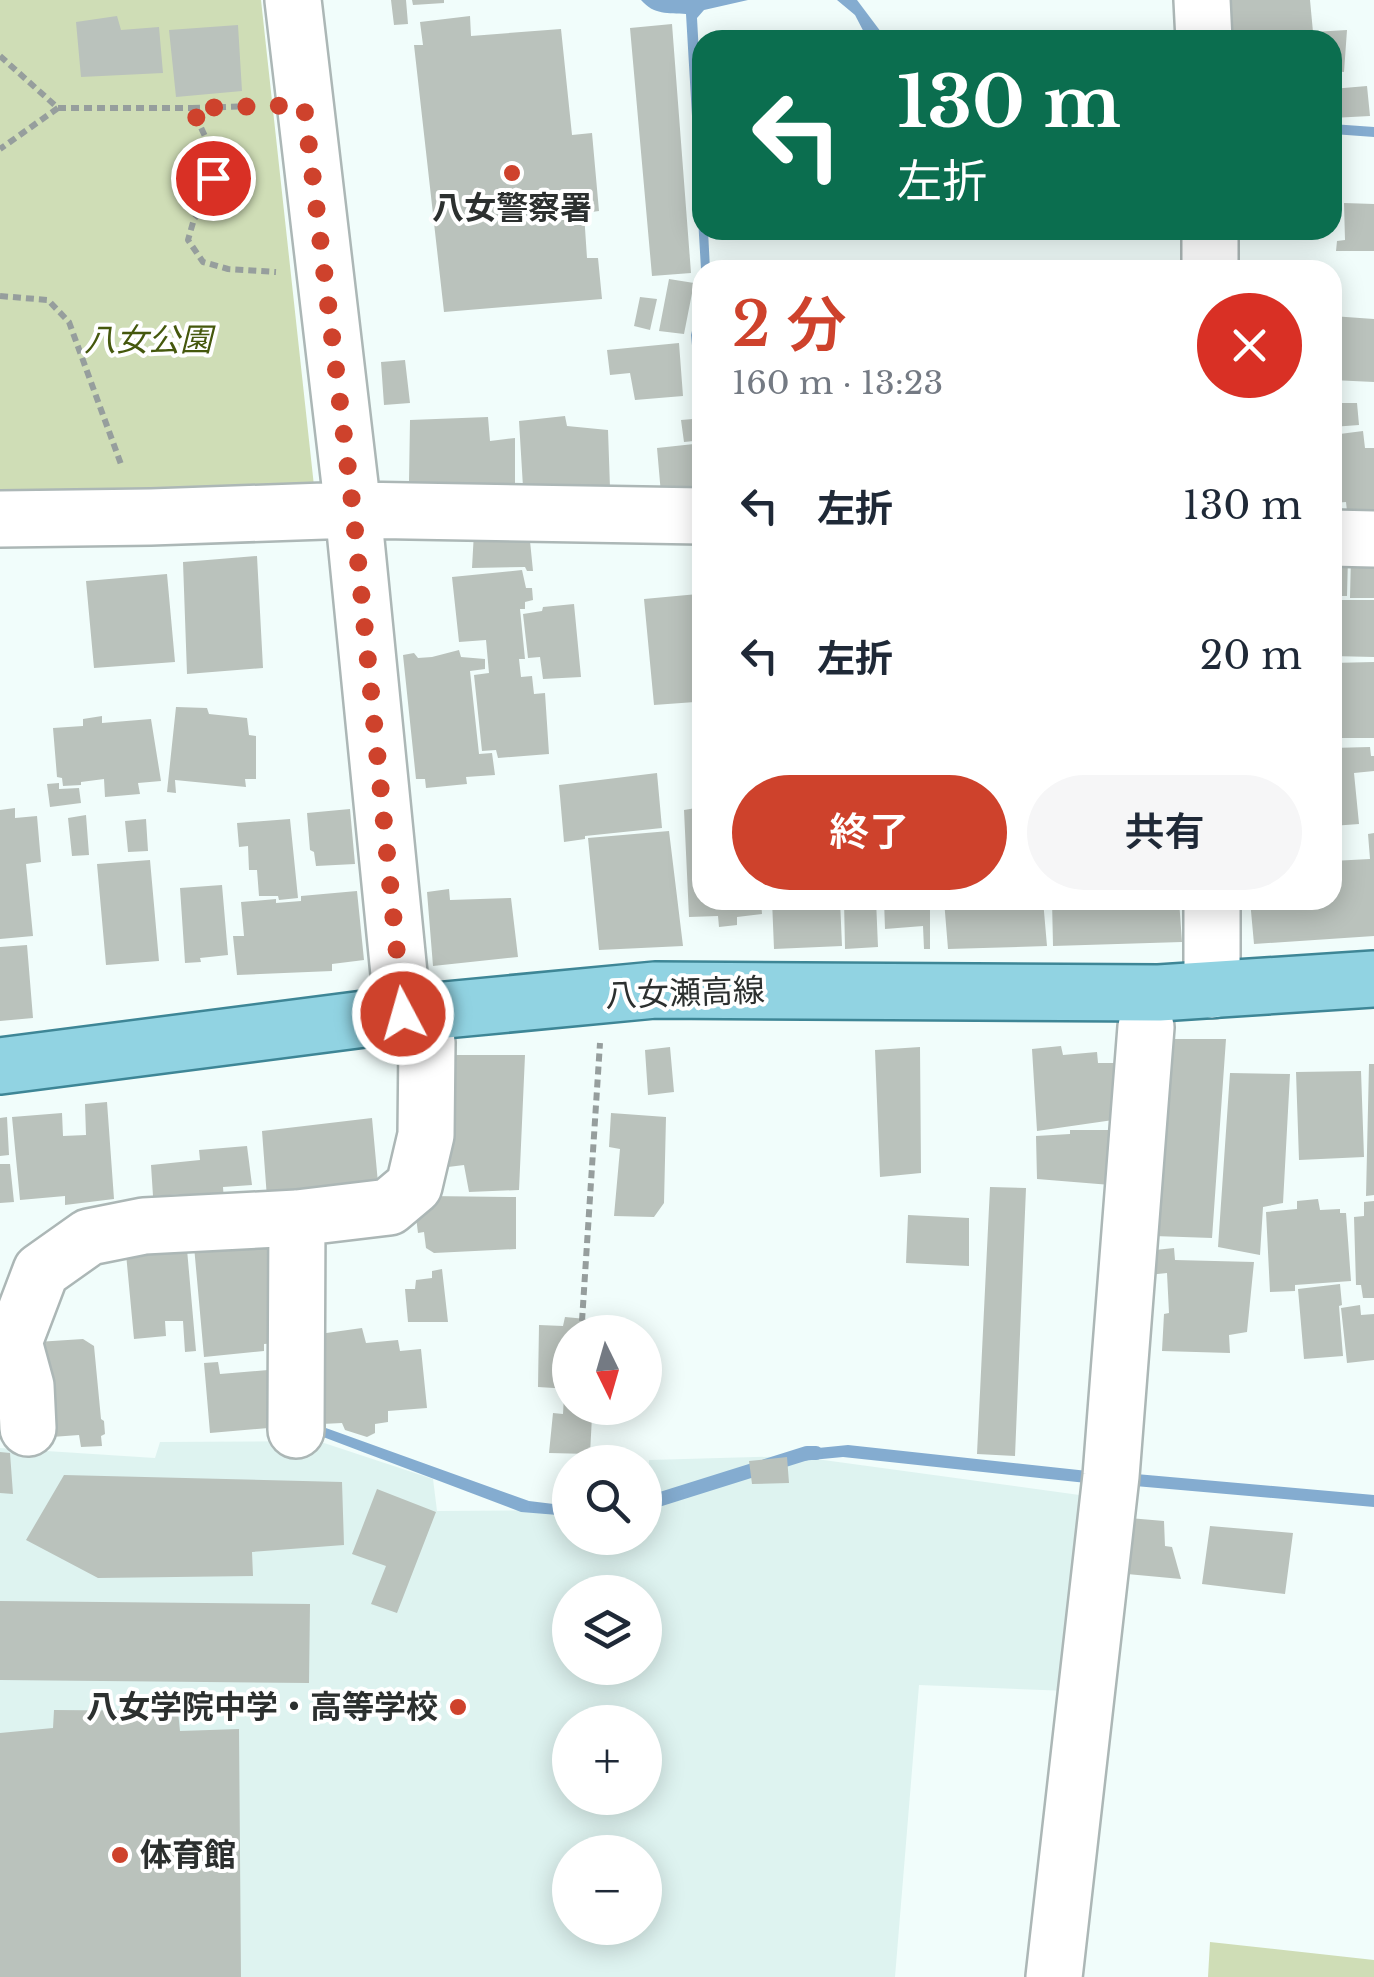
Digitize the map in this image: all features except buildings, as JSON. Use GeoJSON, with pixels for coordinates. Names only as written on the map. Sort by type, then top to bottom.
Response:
{"type":"FeatureCollection","features":[{"type":"Feature","properties":{"kind":"main road","name":"八女瀬高線"},"geometry":{"type":"LineString","coordinates":[[0,1066],[415,1028],[655,990],[1140,993],[1374,979]]}},
{"type":"Feature","properties":{"kind":"street"},"geometry":{"type":"LineString","coordinates":[[28,1428],[26,1386],[14,1342],[41,1271],[90,1237],[144,1226],[297,1218],[388,1207],[414,1186],[426,1135],[293,0]]}},
{"type":"Feature","properties":{"kind":"street"},"geometry":{"type":"LineString","coordinates":[[1202,0],[1204,30]]}},
{"type":"Feature","properties":{"kind":"street"},"geometry":{"type":"LineString","coordinates":[[0,519],[353,510],[692,516]]}},
{"type":"Feature","properties":{"kind":"street"},"geometry":{"type":"LineString","coordinates":[[1342,538],[1374,538]]}},
{"type":"Feature","properties":{"kind":"street"},"geometry":{"type":"LineString","coordinates":[[1212,910],[1212,990]]}},
{"type":"Feature","properties":{"kind":"street"},"geometry":{"type":"LineString","coordinates":[[1054,1977],[1112,1476],[1146,1027]]}},
{"type":"Feature","properties":{"kind":"street"},"geometry":{"type":"LineString","coordinates":[[296,1430],[297,1218]]}},
{"type":"Feature","properties":{"kind":"path"},"geometry":{"type":"LineString","coordinates":[[0,56],[58,108]]}},
{"type":"Feature","properties":{"kind":"path"},"geometry":{"type":"LineString","coordinates":[[0,149],[58,108],[304,105]]}},
{"type":"Feature","properties":{"kind":"path"},"geometry":{"type":"LineString","coordinates":[[192,108],[215,158],[211,198],[194,218],[188,240],[202,262],[267,273],[290,271]]}},
{"type":"Feature","properties":{"kind":"path"},"geometry":{"type":"LineString","coordinates":[[0,296],[48,300],[69,322],[123,469],[146,491],[151,517]]}},
{"type":"Feature","properties":{"kind":"path"},"geometry":{"type":"LineString","coordinates":[[582,1315],[601,1031]]}},
{"type":"Feature","properties":{"kind":"shaded area","name":"八女学院中学・高等学校"},"geometry":{"type":"Polygon","coordinates":[[[318,1441],[433,1479],[437,1511],[552,1510],[552,1555],[662,1555],[662,1460],[794,1456],[1094,1497],[1069,1691],[919,1685],[895,1977],[0,1977],[0,1448],[155,1458],[160,1442],[318,1441]]]}},
{"type":"Feature","properties":{"kind":"green space","name":"八女公園"},"geometry":{"type":"Polygon","coordinates":[[[0,0],[261,0],[314,486],[0,492],[0,0]]]}},
{"type":"Feature","properties":{"kind":"green space"},"geometry":{"type":"Polygon","coordinates":[[[1210,1942],[1374,1960],[1374,1977],[1208,1977],[1210,1942]]]}},
{"type":"Feature","properties":{"kind":"water"},"geometry":{"type":"Polygon","coordinates":[[[641,0],[748,0],[704,10],[697,18],[698,30],[692,30],[692,116],[686,14],[656,11],[641,0]]]}},
{"type":"Feature","properties":{"kind":"water"},"geometry":{"type":"Polygon","coordinates":[[[837,0],[857,0],[880,30],[863,30],[855,15],[837,0]]]}},
{"type":"Feature","properties":{"kind":"water"},"geometry":{"type":"Polygon","coordinates":[[[1342,125],[1374,127],[1374,137],[1342,135],[1342,125]]]}},
{"type":"Feature","properties":{"kind":"water"},"geometry":{"type":"Polygon","coordinates":[[[699,240],[708,240],[710,260],[700,260],[699,240]]]}},
{"type":"Feature","properties":{"kind":"water"},"geometry":{"type":"Polygon","coordinates":[[[312,1423],[529,1501],[552,1504],[552,1515],[521,1512],[310,1432],[312,1423]]]}},
{"type":"Feature","properties":{"kind":"water"},"geometry":{"type":"Polygon","coordinates":[[[848,1445],[1097,1472],[1096,1484],[843,1457],[801,1461],[798,1450],[848,1445]]]}},
{"type":"Feature","properties":{"kind":"water"},"geometry":{"type":"Polygon","coordinates":[[[1136,1474],[1374,1495],[1374,1507],[1135,1486],[1136,1474]]]}},
{"type":"Feature","properties":{"kind":"waterway"},"geometry":{"type":"LineString","coordinates":[[662,1499],[816,1453]]}},
{"type":"Feature","properties":{"kind":"place","name":"八女警察署"},"geometry":{"type":"Point","coordinates":[512,173]}},
{"type":"Feature","properties":{"kind":"place","name":"八女学院中学・高等学校"},"geometry":{"type":"Point","coordinates":[458,1707]}},
{"type":"Feature","properties":{"kind":"place","name":"体育館"},"geometry":{"type":"Point","coordinates":[120,1855]}},
{"type":"Feature","properties":{"kind":"route"},"geometry":{"type":"LineString","coordinates":[[213,178],[215,158],[192,108],[304,105],[353,510],[403,1014]]}}]}
